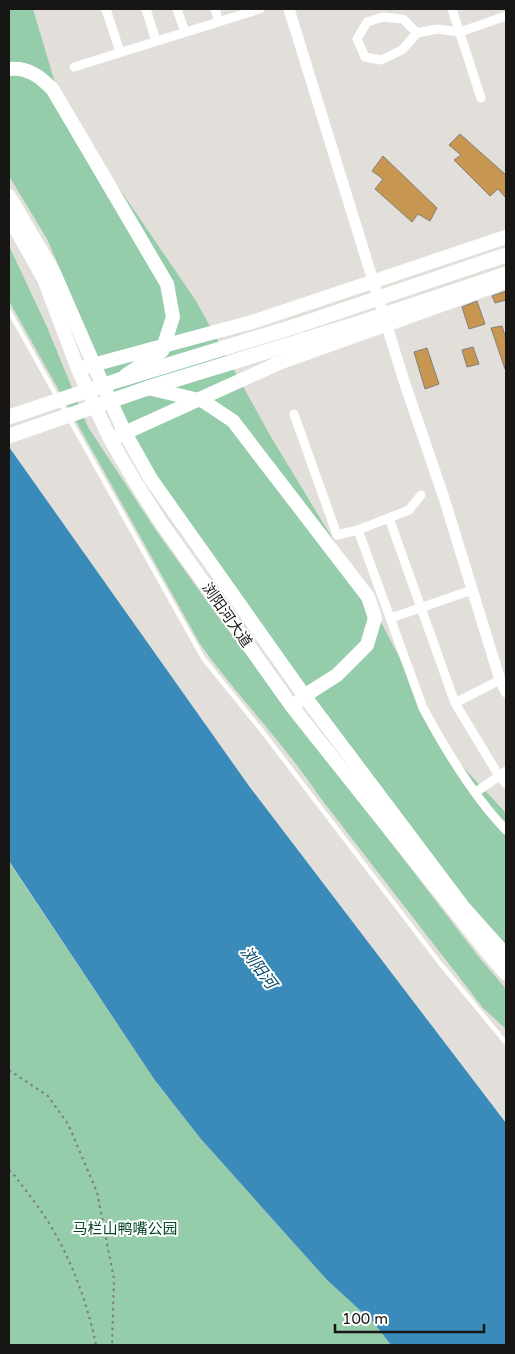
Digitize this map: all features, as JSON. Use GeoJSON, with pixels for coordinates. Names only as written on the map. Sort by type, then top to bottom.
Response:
{"type":"FeatureCollection","features":[{"type":"Feature","properties":{"kind":"highway"},"geometry":{"type":"LineString","coordinates":[[9,417],[119,380],[299,326],[506,254]]}},
{"type":"Feature","properties":{"kind":"highway"},"geometry":{"type":"LineString","coordinates":[[9,436],[148,388],[350,326],[506,274]]}},
{"type":"Feature","properties":{"kind":"main road"},"geometry":{"type":"LineString","coordinates":[[9,69],[17,68],[29,71],[43,79],[54,90],[167,284],[173,317],[162,350],[119,380]]}},
{"type":"Feature","properties":{"kind":"main road","name":"浏阳河大道"},"geometry":{"type":"LineString","coordinates":[[9,196],[53,271],[125,433],[151,479],[304,696],[464,908],[506,955]]}},
{"type":"Feature","properties":{"kind":"main road","name":"浏阳河大道"},"geometry":{"type":"LineString","coordinates":[[9,217],[44,279],[78,369],[110,439],[162,524],[292,708],[506,974]]}},
{"type":"Feature","properties":{"kind":"main road"},"geometry":{"type":"LineString","coordinates":[[78,369],[252,322],[506,237]]}},
{"type":"Feature","properties":{"kind":"main road"},"geometry":{"type":"LineString","coordinates":[[110,439],[278,363],[506,282]]}},
{"type":"Feature","properties":{"kind":"main road"},"geometry":{"type":"LineString","coordinates":[[148,388],[204,401],[233,421],[368,597],[375,618],[367,645],[337,676],[304,696],[292,708]]}},
{"type":"Feature","properties":{"kind":"street"},"geometry":{"type":"LineString","coordinates":[[106,9],[120,52]]}},
{"type":"Feature","properties":{"kind":"street"},"geometry":{"type":"LineString","coordinates":[[146,9],[156,41]]}},
{"type":"Feature","properties":{"kind":"street"},"geometry":{"type":"LineString","coordinates":[[177,9],[185,32]]}},
{"type":"Feature","properties":{"kind":"street"},"geometry":{"type":"LineString","coordinates":[[215,9],[219,22]]}},
{"type":"Feature","properties":{"kind":"street"},"geometry":{"type":"LineString","coordinates":[[74,67],[219,22],[245,11],[260,9]]}},
{"type":"Feature","properties":{"kind":"street"},"geometry":{"type":"LineString","coordinates":[[289,9],[373,282],[500,680],[506,692]]}},
{"type":"Feature","properties":{"kind":"street"},"geometry":{"type":"LineString","coordinates":[[452,9],[481,98]]}},
{"type":"Feature","properties":{"kind":"street"},"geometry":{"type":"LineString","coordinates":[[417,33],[403,19],[383,17],[367,22],[357,39],[365,57],[381,60],[402,50],[417,33],[437,29],[460,32],[506,16]]}},
{"type":"Feature","properties":{"kind":"street"},"geometry":{"type":"LineString","coordinates":[[294,414],[337,535],[358,530],[409,510],[421,495]]}},
{"type":"Feature","properties":{"kind":"street"},"geometry":{"type":"LineString","coordinates":[[389,518],[455,703],[503,774],[506,784]]}},
{"type":"Feature","properties":{"kind":"street"},"geometry":{"type":"LineString","coordinates":[[358,530],[423,708],[436,733],[476,792],[506,830]]}},
{"type":"Feature","properties":{"kind":"street"},"geometry":{"type":"LineString","coordinates":[[391,618],[472,590]]}},
{"type":"Feature","properties":{"kind":"street"},"geometry":{"type":"LineString","coordinates":[[455,703],[500,680]]}},
{"type":"Feature","properties":{"kind":"street"},"geometry":{"type":"LineString","coordinates":[[476,792],[503,774]]}},
{"type":"Feature","properties":{"kind":"lane"},"geometry":{"type":"LineString","coordinates":[[9,311],[203,658],[268,738],[439,962],[506,1044]]}},
{"type":"Feature","properties":{"kind":"path"},"geometry":{"type":"LineString","coordinates":[[9,1070],[48,1096],[68,1124],[97,1192],[114,1279],[112,1345]]}},
{"type":"Feature","properties":{"kind":"path"},"geometry":{"type":"LineString","coordinates":[[9,1170],[49,1223],[76,1276],[89,1310],[96,1345]]}},
{"type":"Feature","properties":{"kind":"green space"},"geometry":{"type":"Polygon","coordinates":[[[9,9],[33,9],[61,103],[196,301],[271,437],[368,597],[448,751],[506,813],[506,952],[496,942],[151,479],[47,239],[9,176],[9,9]]]}},
{"type":"Feature","properties":{"kind":"green space"},"geometry":{"type":"Polygon","coordinates":[[[9,246],[47,327],[88,427],[157,532],[222,622],[478,956],[506,989],[506,1029],[483,1008],[305,776],[200,644],[9,301],[9,246]]]}},
{"type":"Feature","properties":{"kind":"green space","name":"马栏山鸭嘴公园"},"geometry":{"type":"Polygon","coordinates":[[[9,862],[154,1079],[200,1138],[327,1280],[374,1323],[391,1345],[9,1345],[9,862]]]}},
{"type":"Feature","properties":{"kind":"water","name":"浏阳河"},"geometry":{"type":"Polygon","coordinates":[[[9,447],[249,786],[506,1123],[506,1345],[391,1345],[374,1323],[327,1280],[200,1138],[154,1079],[9,861],[9,447]]]}},
{"type":"Feature","properties":{"kind":"building"},"geometry":{"type":"Polygon","coordinates":[[[460,134],[506,175],[506,198],[498,189],[490,196],[454,160],[461,155],[449,145],[460,134]]]}},
{"type":"Feature","properties":{"kind":"building"},"geometry":{"type":"Polygon","coordinates":[[[383,156],[437,208],[430,221],[418,214],[412,222],[375,189],[383,179],[372,171],[383,156]]]}},
{"type":"Feature","properties":{"kind":"building"},"geometry":{"type":"Polygon","coordinates":[[[506,291],[506,300],[495,303],[492,296],[506,291]]]}},
{"type":"Feature","properties":{"kind":"building"},"geometry":{"type":"Polygon","coordinates":[[[477,301],[485,324],[469,329],[462,307],[477,301]]]}},
{"type":"Feature","properties":{"kind":"building"},"geometry":{"type":"Polygon","coordinates":[[[502,326],[506,339],[506,369],[491,328],[502,326]]]}},
{"type":"Feature","properties":{"kind":"building"},"geometry":{"type":"Polygon","coordinates":[[[473,347],[479,364],[467,367],[462,350],[473,347]]]}},
{"type":"Feature","properties":{"kind":"building"},"geometry":{"type":"Polygon","coordinates":[[[427,348],[439,384],[425,389],[414,352],[427,348]]]}}]}
